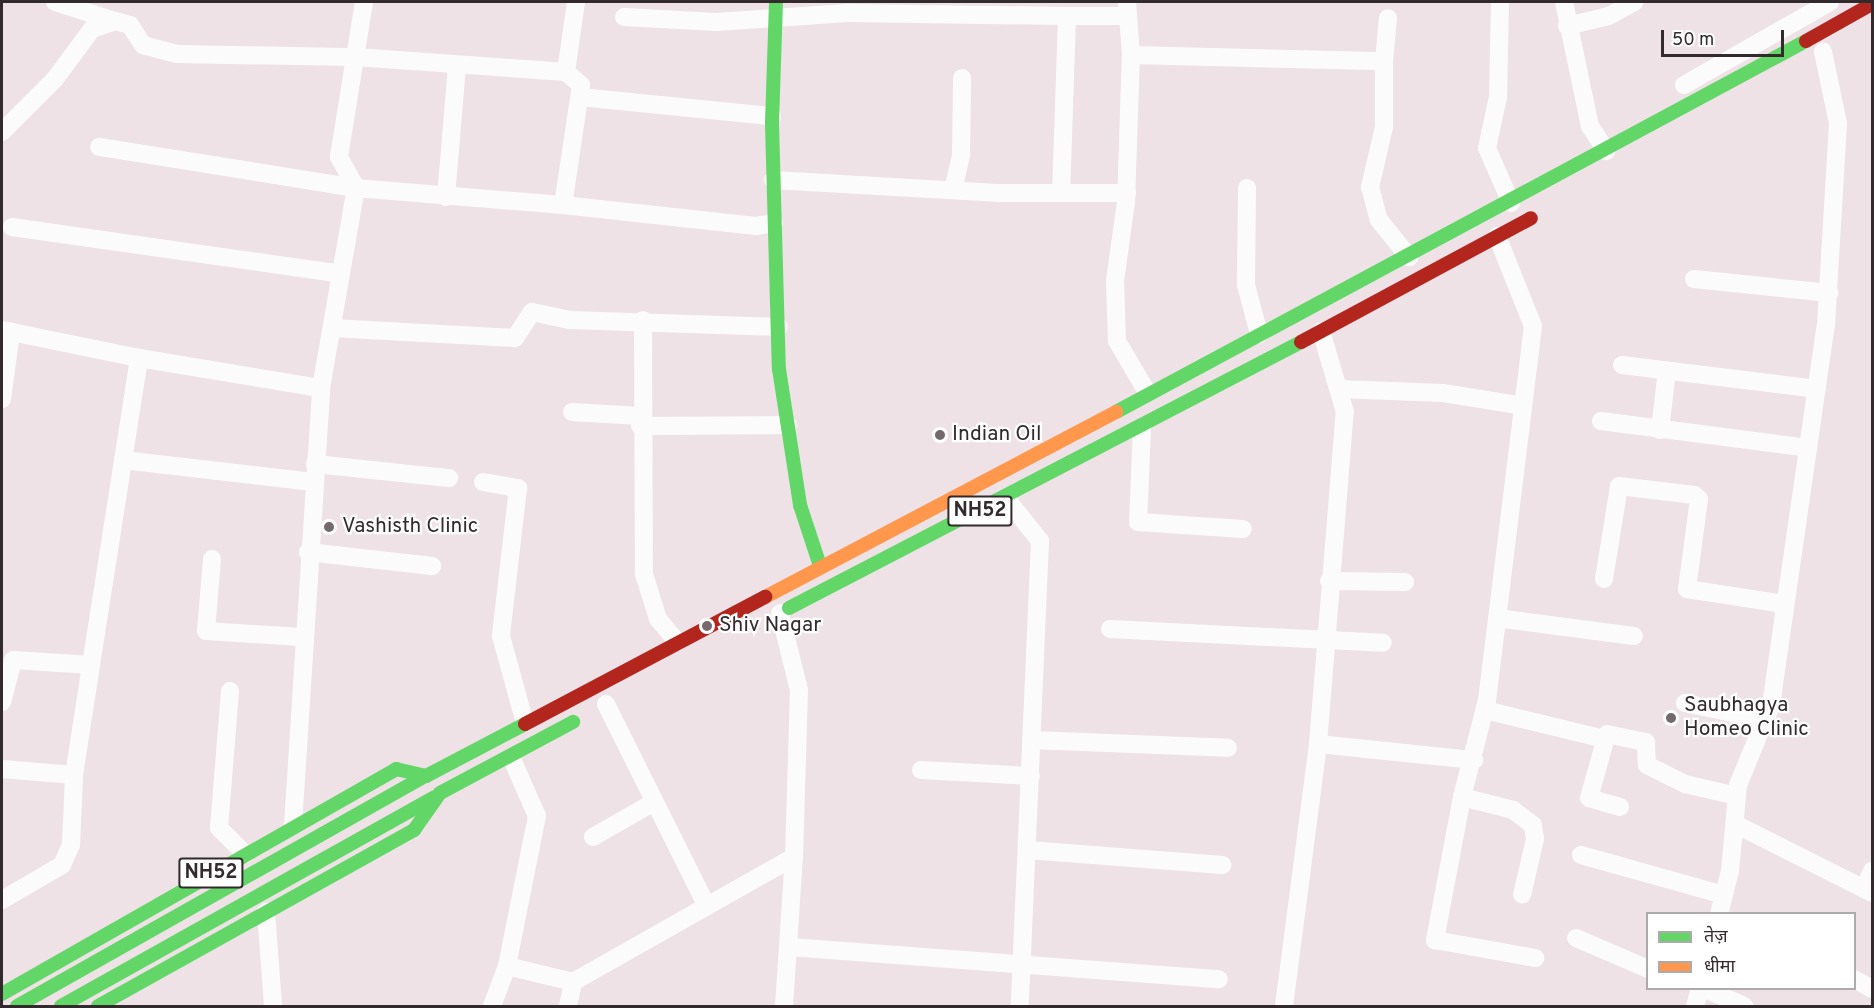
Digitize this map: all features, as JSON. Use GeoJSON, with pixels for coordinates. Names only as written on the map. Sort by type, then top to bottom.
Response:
{"type":"FeatureCollection","features":[{"type":"Feature","properties":{"kind":"main road"},"geometry":{"type":"LineString","coordinates":[[776,2],[772,116],[779,327],[788,425],[800,505],[820,566]]}},
{"type":"Feature","properties":{"kind":"main road","name":"NH52"},"geometry":{"type":"LineString","coordinates":[[2,994],[293,825],[396,769],[426,776],[1147,392],[1511,203],[1872,4]]}},
{"type":"Feature","properties":{"kind":"main road"},"geometry":{"type":"LineString","coordinates":[[1804,64],[1828,50]]}},
{"type":"Feature","properties":{"kind":"main road","name":"NH52"},"geometry":{"type":"LineString","coordinates":[[761,622],[1142,428],[1546,210]]}},
{"type":"Feature","properties":{"kind":"main road"},"geometry":{"type":"LineString","coordinates":[[61,1006],[600,707]]}},
{"type":"Feature","properties":{"kind":"main road"},"geometry":{"type":"LineString","coordinates":[[17,1006],[426,776]]}},
{"type":"Feature","properties":{"kind":"main road","name":"NH52"},"geometry":{"type":"LineString","coordinates":[[98,1006],[414,830],[435,797]]}},
{"type":"Feature","properties":{"kind":"street"},"geometry":{"type":"LineString","coordinates":[[55,2],[130,25],[143,45],[177,54],[356,57],[566,72],[581,86],[563,205]]}},
{"type":"Feature","properties":{"kind":"street"},"geometry":{"type":"LineString","coordinates":[[293,825],[301,637],[321,388],[356,188],[339,157],[363,2]]}},
{"type":"Feature","properties":{"kind":"street"},"geometry":{"type":"LineString","coordinates":[[566,72],[576,2]]}},
{"type":"Feature","properties":{"kind":"street"},"geometry":{"type":"LineString","coordinates":[[1500,2],[1498,97],[1487,148],[1511,203]]}},
{"type":"Feature","properties":{"kind":"street"},"geometry":{"type":"LineString","coordinates":[[1563,2],[1567,27],[1580,65],[1590,126],[1606,151]]}},
{"type":"Feature","properties":{"kind":"street"},"geometry":{"type":"LineString","coordinates":[[1567,27],[1609,15],[1634,2]]}},
{"type":"Feature","properties":{"kind":"street"},"geometry":{"type":"LineString","coordinates":[[1684,85],[1830,2]]}},
{"type":"Feature","properties":{"kind":"street"},"geometry":{"type":"LineString","coordinates":[[624,17],[658,9],[776,20],[848,13],[992,9],[1067,16],[1127,9],[1131,55],[1127,193],[1115,280],[1117,341],[1147,392]]}},
{"type":"Feature","properties":{"kind":"street"},"geometry":{"type":"LineString","coordinates":[[1061,193],[1067,16]]}},
{"type":"Feature","properties":{"kind":"street"},"geometry":{"type":"LineString","coordinates":[[1388,18],[1384,61],[1384,127],[1370,188],[1379,220],[1409,256]]}},
{"type":"Feature","properties":{"kind":"street"},"geometry":{"type":"LineString","coordinates":[[2,132],[55,79],[92,29],[115,21]]}},
{"type":"Feature","properties":{"kind":"street"},"geometry":{"type":"LineString","coordinates":[[1720,912],[1735,824],[1737,796],[1765,720],[1817,389],[1829,293],[1838,123],[1828,50]]}},
{"type":"Feature","properties":{"kind":"street"},"geometry":{"type":"LineString","coordinates":[[1131,55],[1384,61]]}},
{"type":"Feature","properties":{"kind":"street"},"geometry":{"type":"LineString","coordinates":[[446,197],[457,65]]}},
{"type":"Feature","properties":{"kind":"street"},"geometry":{"type":"LineString","coordinates":[[953,190],[961,154],[962,78]]}},
{"type":"Feature","properties":{"kind":"street"},"geometry":{"type":"LineString","coordinates":[[580,97],[772,116]]}},
{"type":"Feature","properties":{"kind":"street"},"geometry":{"type":"LineString","coordinates":[[99,147],[356,188],[563,205],[756,226],[774,223]]}},
{"type":"Feature","properties":{"kind":"street"},"geometry":{"type":"LineString","coordinates":[[773,180],[953,190],[1127,193]]}},
{"type":"Feature","properties":{"kind":"street"},"geometry":{"type":"LineString","coordinates":[[1247,188],[1246,285],[1259,334]]}},
{"type":"Feature","properties":{"kind":"street"},"geometry":{"type":"LineString","coordinates":[[12,227],[341,274]]}},
{"type":"Feature","properties":{"kind":"street"},"geometry":{"type":"LineString","coordinates":[[1497,236],[1533,326],[1485,710],[1474,760],[1462,796],[1435,940],[1535,958]]}},
{"type":"Feature","properties":{"kind":"street"},"geometry":{"type":"LineString","coordinates":[[1694,279],[1829,293]]}},
{"type":"Feature","properties":{"kind":"street"},"geometry":{"type":"LineString","coordinates":[[332,328],[515,338],[532,312],[570,320],[642,320],[779,327]]}},
{"type":"Feature","properties":{"kind":"street"},"geometry":{"type":"LineString","coordinates":[[642,320],[640,421],[644,574],[658,619],[677,642]]}},
{"type":"Feature","properties":{"kind":"street"},"geometry":{"type":"LineString","coordinates":[[1284,1006],[1318,744],[1323,643],[1346,412],[1321,331]]}},
{"type":"Feature","properties":{"kind":"street"},"geometry":{"type":"LineString","coordinates":[[2,399],[6,332],[139,358],[321,388]]}},
{"type":"Feature","properties":{"kind":"street"},"geometry":{"type":"LineString","coordinates":[[2,900],[62,865],[70,845],[74,775],[139,358]]}},
{"type":"Feature","properties":{"kind":"street"},"geometry":{"type":"LineString","coordinates":[[1622,364],[1817,389]]}},
{"type":"Feature","properties":{"kind":"street"},"geometry":{"type":"LineString","coordinates":[[1660,430],[1667,370]]}},
{"type":"Feature","properties":{"kind":"street"},"geometry":{"type":"LineString","coordinates":[[1339,389],[1443,393],[1523,406]]}},
{"type":"Feature","properties":{"kind":"street"},"geometry":{"type":"LineString","coordinates":[[572,412],[640,421],[788,425]]}},
{"type":"Feature","properties":{"kind":"street"},"geometry":{"type":"LineString","coordinates":[[1601,421],[1808,448]]}},
{"type":"Feature","properties":{"kind":"street"},"geometry":{"type":"LineString","coordinates":[[1142,428],[1138,522],[1243,529]]}},
{"type":"Feature","properties":{"kind":"street"},"geometry":{"type":"LineString","coordinates":[[123,460],[314,482]]}},
{"type":"Feature","properties":{"kind":"street"},"geometry":{"type":"LineString","coordinates":[[315,464],[448,478]]}},
{"type":"Feature","properties":{"kind":"street"},"geometry":{"type":"LineString","coordinates":[[483,482],[518,488],[501,636],[525,723]]}},
{"type":"Feature","properties":{"kind":"street"},"geometry":{"type":"LineString","coordinates":[[1604,579],[1619,486],[1694,495],[1699,499],[1687,588],[1784,604]]}},
{"type":"Feature","properties":{"kind":"street"},"geometry":{"type":"LineString","coordinates":[[1006,498],[1040,541],[1024,968],[1020,1006]]}},
{"type":"Feature","properties":{"kind":"street"},"geometry":{"type":"LineString","coordinates":[[308,552],[432,566]]}},
{"type":"Feature","properties":{"kind":"street"},"geometry":{"type":"LineString","coordinates":[[212,559],[206,631],[301,637]]}},
{"type":"Feature","properties":{"kind":"street"},"geometry":{"type":"LineString","coordinates":[[1329,581],[1405,582]]}},
{"type":"Feature","properties":{"kind":"street"},"geometry":{"type":"LineString","coordinates":[[780,612],[799,690],[790,946],[784,1006]]}},
{"type":"Feature","properties":{"kind":"street"},"geometry":{"type":"LineString","coordinates":[[1497,618],[1634,636]]}},
{"type":"Feature","properties":{"kind":"street"},"geometry":{"type":"LineString","coordinates":[[1110,629],[1323,643],[1342,638],[1383,643]]}},
{"type":"Feature","properties":{"kind":"street"},"geometry":{"type":"LineString","coordinates":[[2,702],[13,660],[92,665]]}},
{"type":"Feature","properties":{"kind":"street"},"geometry":{"type":"LineString","coordinates":[[230,691],[219,828],[245,854]]}},
{"type":"Feature","properties":{"kind":"street"},"geometry":{"type":"LineString","coordinates":[[1684,703],[1765,720]]}},
{"type":"Feature","properties":{"kind":"street"},"geometry":{"type":"LineString","coordinates":[[600,707],[654,802],[706,905]]}},
{"type":"Feature","properties":{"kind":"street"},"geometry":{"type":"LineString","coordinates":[[1485,710],[1605,739]]}},
{"type":"Feature","properties":{"kind":"street"},"geometry":{"type":"LineString","coordinates":[[1620,807],[1589,798],[1606,734],[1646,742],[1647,765],[1685,784],[1737,796]]}},
{"type":"Feature","properties":{"kind":"street"},"geometry":{"type":"LineString","coordinates":[[1032,740],[1228,748]]}},
{"type":"Feature","properties":{"kind":"street"},"geometry":{"type":"LineString","coordinates":[[1318,744],[1474,760]]}},
{"type":"Feature","properties":{"kind":"street"},"geometry":{"type":"LineString","coordinates":[[492,1006],[507,966],[537,816],[512,757]]}},
{"type":"Feature","properties":{"kind":"street"},"geometry":{"type":"LineString","coordinates":[[2,769],[74,775]]}},
{"type":"Feature","properties":{"kind":"street"},"geometry":{"type":"LineString","coordinates":[[921,770],[1031,776]]}},
{"type":"Feature","properties":{"kind":"street"},"geometry":{"type":"LineString","coordinates":[[1462,796],[1513,810],[1533,825],[1535,839],[1522,895]]}},
{"type":"Feature","properties":{"kind":"street"},"geometry":{"type":"LineString","coordinates":[[593,837],[654,802]]}},
{"type":"Feature","properties":{"kind":"street"},"geometry":{"type":"LineString","coordinates":[[1735,824],[1868,891],[1872,871]]}},
{"type":"Feature","properties":{"kind":"street"},"geometry":{"type":"LineString","coordinates":[[1028,850],[1222,865]]}},
{"type":"Feature","properties":{"kind":"street"},"geometry":{"type":"LineString","coordinates":[[1581,855],[1724,895]]}},
{"type":"Feature","properties":{"kind":"street"},"geometry":{"type":"LineString","coordinates":[[507,966],[573,982],[794,857]]}},
{"type":"Feature","properties":{"kind":"street"},"geometry":{"type":"LineString","coordinates":[[266,912],[273,1006]]}},
{"type":"Feature","properties":{"kind":"street"},"geometry":{"type":"LineString","coordinates":[[1575,938],[1646,969]]}},
{"type":"Feature","properties":{"kind":"street"},"geometry":{"type":"LineString","coordinates":[[790,946],[1024,968],[1220,979]]}},
{"type":"Feature","properties":{"kind":"street"},"geometry":{"type":"LineString","coordinates":[[1856,980],[1872,989]]}},
{"type":"Feature","properties":{"kind":"street"},"geometry":{"type":"LineString","coordinates":[[568,1006],[573,982]]}},
{"type":"Feature","properties":{"kind":"street"},"geometry":{"type":"LineString","coordinates":[[1695,1006],[1701,990]]}},
{"type":"Feature","properties":{"kind":"street"},"geometry":{"type":"LineString","coordinates":[[1707,990],[1744,1006]]}},
{"type":"Feature","properties":{"kind":"traffic: fast"},"geometry":{"type":"LineString","coordinates":[[776,2],[772,124],[779,369],[800,505],[820,566]]}},
{"type":"Feature","properties":{"kind":"traffic: fast"},"geometry":{"type":"LineString","coordinates":[[1116,412],[1806,41]]}},
{"type":"Feature","properties":{"kind":"traffic: fast"},"geometry":{"type":"LineString","coordinates":[[789,608],[1301,342]]}},
{"type":"Feature","properties":{"kind":"traffic: fast"},"geometry":{"type":"LineString","coordinates":[[98,1006],[414,830],[440,793],[573,722]]}},
{"type":"Feature","properties":{"kind":"traffic: fast"},"geometry":{"type":"LineString","coordinates":[[2,994],[396,769],[426,776],[525,724]]}},
{"type":"Feature","properties":{"kind":"traffic: fast"},"geometry":{"type":"LineString","coordinates":[[17,1006],[426,776]]}},
{"type":"Feature","properties":{"kind":"traffic: fast"},"geometry":{"type":"LineString","coordinates":[[61,1006],[435,797]]}},
{"type":"Feature","properties":{"kind":"traffic: slow"},"geometry":{"type":"LineString","coordinates":[[765,597],[1116,412]]}},
{"type":"Feature","properties":{"kind":"traffic: jam"},"geometry":{"type":"LineString","coordinates":[[1806,41],[1872,4]]}},
{"type":"Feature","properties":{"kind":"traffic: jam"},"geometry":{"type":"LineString","coordinates":[[1301,342],[1531,218]]}},
{"type":"Feature","properties":{"kind":"traffic: jam"},"geometry":{"type":"LineString","coordinates":[[525,724],[765,597]]}},
{"type":"Feature","properties":{"kind":"place","name":"Indian Oil"},"geometry":{"type":"Point","coordinates":[940,435]}},
{"type":"Feature","properties":{"kind":"place","name":"Vashisth Clinic"},"geometry":{"type":"Point","coordinates":[329,527]}},
{"type":"Feature","properties":{"kind":"place","name":"Shiv Nagar"},"geometry":{"type":"Point","coordinates":[707,626]}},
{"type":"Feature","properties":{"kind":"place","name":"Saubhagya Homeo Clinic"},"geometry":{"type":"Point","coordinates":[1671,718]}}]}
